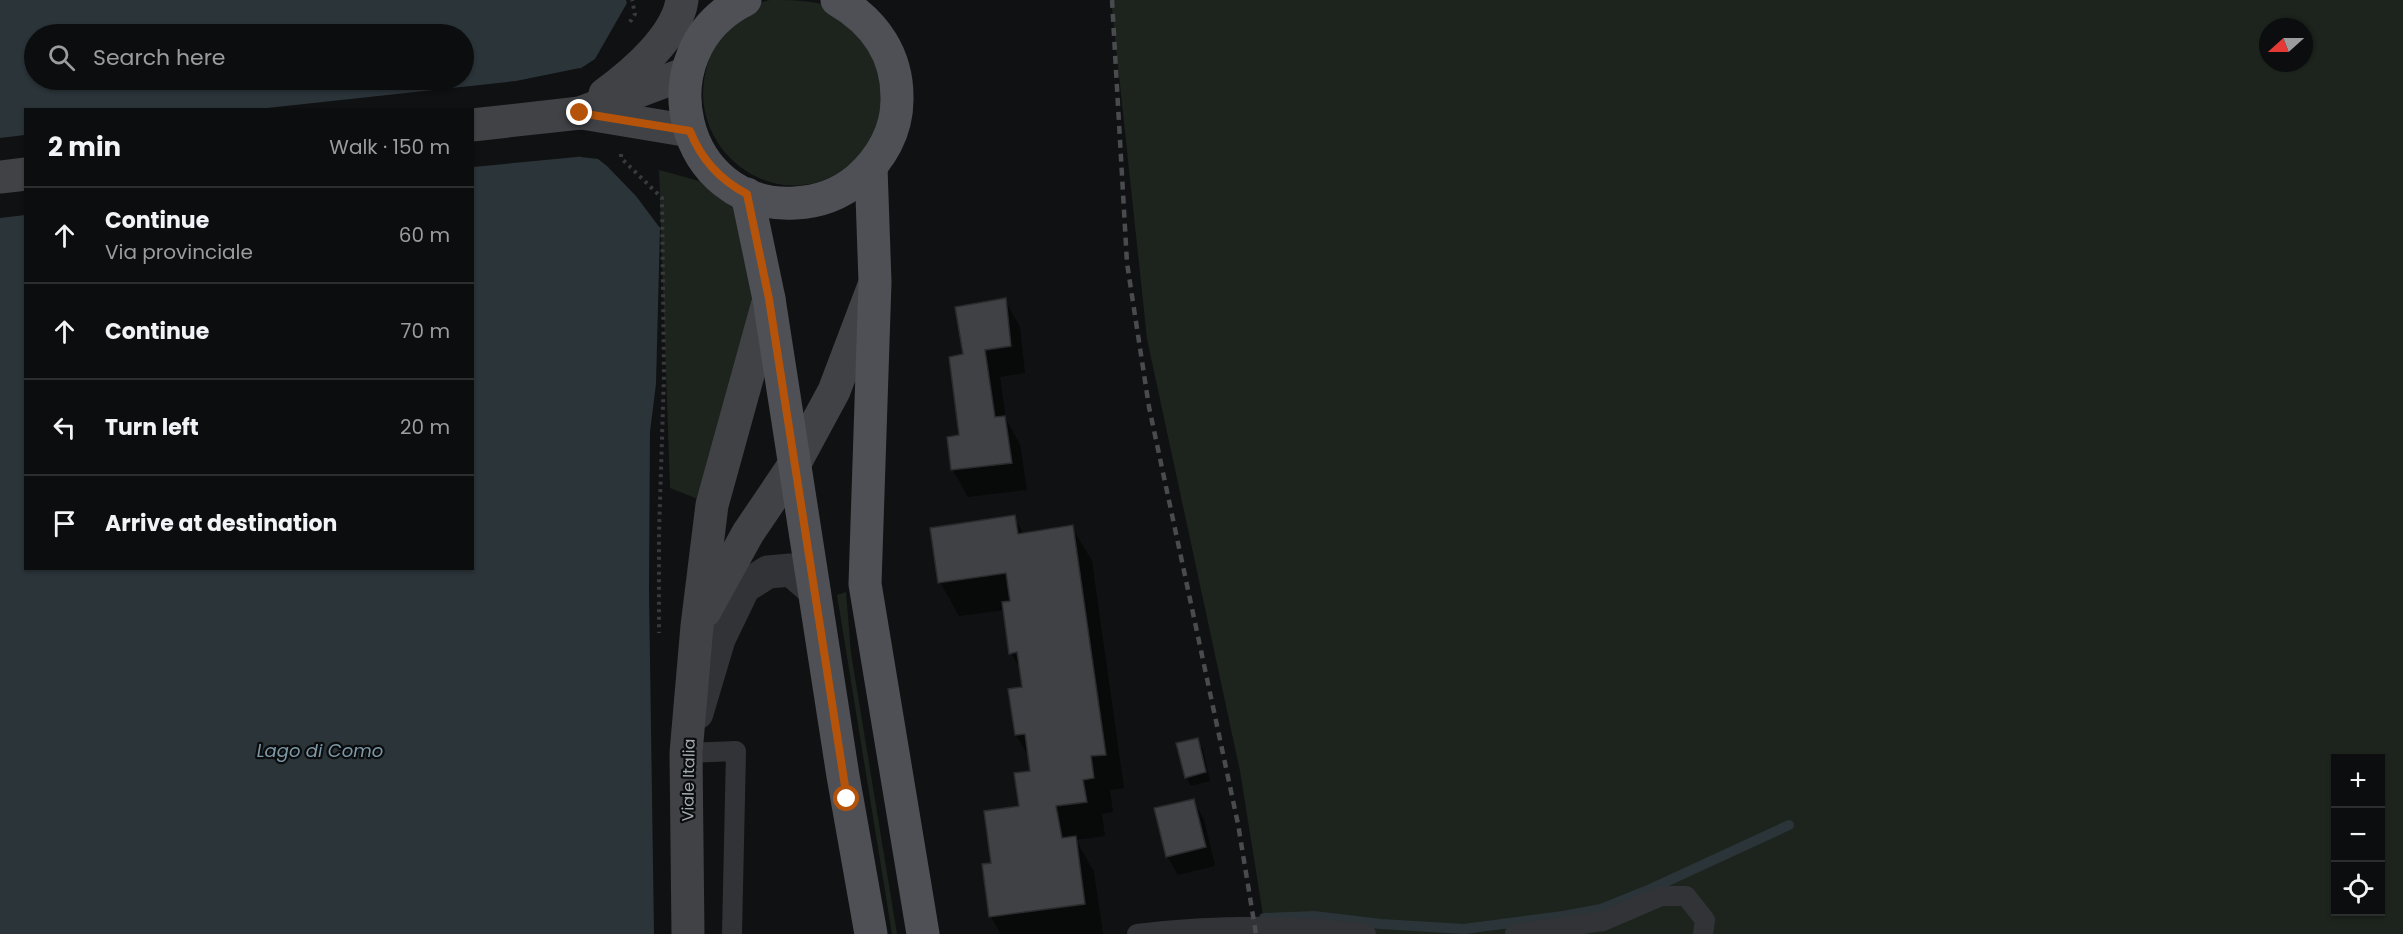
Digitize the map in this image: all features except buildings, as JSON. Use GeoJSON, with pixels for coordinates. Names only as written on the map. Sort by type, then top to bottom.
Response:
{"type":"FeatureCollection","features":[{"type":"Feature","properties":{"kind":"main road"},"geometry":{"type":"LineString","coordinates":[[580,113],[637,70],[680,16],[682,0]]}},
{"type":"Feature","properties":{"kind":"main road"},"geometry":{"type":"LineString","coordinates":[[709,0],[700,39],[687,73],[684,100],[690,131],[697,148],[712,168],[726,181],[747,194],[780,202],[813,201],[845,189],[871,167],[891,133],[897,95],[890,57],[881,39],[858,12],[837,0]]}},
{"type":"Feature","properties":{"kind":"main road"},"geometry":{"type":"LineString","coordinates":[[700,39],[716,20],[745,0]]}},
{"type":"Feature","properties":{"kind":"main road"},"geometry":{"type":"LineString","coordinates":[[474,125],[580,113],[687,73]]}},
{"type":"Feature","properties":{"kind":"main road"},"geometry":{"type":"LineString","coordinates":[[580,113],[690,131]]}},
{"type":"Feature","properties":{"kind":"main road"},"geometry":{"type":"LineString","coordinates":[[871,167],[875,282],[865,584],[923,934]]}},
{"type":"Feature","properties":{"kind":"main road"},"geometry":{"type":"LineString","coordinates":[[0,177],[24,174]]}},
{"type":"Feature","properties":{"kind":"main road"},"geometry":{"type":"LineString","coordinates":[[747,194],[769,299],[871,934]]}},
{"type":"Feature","properties":{"kind":"main road"},"geometry":{"type":"LineString","coordinates":[[697,626],[748,533],[794,465],[834,391],[875,282]]}},
{"type":"Feature","properties":{"kind":"main road","name":"Viale Italia"},"geometry":{"type":"LineString","coordinates":[[688,934],[686,753],[697,626],[712,505],[769,299]]}},
{"type":"Feature","properties":{"kind":"street"},"geometry":{"type":"LineString","coordinates":[[686,753],[718,639],[744,587],[768,572],[791,570],[814,590]]}},
{"type":"Feature","properties":{"kind":"lane"},"geometry":{"type":"LineString","coordinates":[[686,753],[736,751],[732,934]]}},
{"type":"Feature","properties":{"kind":"lane"},"geometry":{"type":"LineString","coordinates":[[1515,934],[1603,921],[1660,897],[1686,896],[1705,920],[1703,934]]}},
{"type":"Feature","properties":{"kind":"lane"},"geometry":{"type":"LineString","coordinates":[[1137,934],[1178,929],[1312,927],[1366,934]]}},
{"type":"Feature","properties":{"kind":"path"},"geometry":{"type":"LineString","coordinates":[[625,31],[634,14],[632,0]]}},
{"type":"Feature","properties":{"kind":"path"},"geometry":{"type":"LineString","coordinates":[[615,119],[621,158],[662,198],[664,376],[662,485]]}},
{"type":"Feature","properties":{"kind":"shaded area"},"geometry":{"type":"Polygon","coordinates":[[[770,0],[807,1],[828,6],[846,20],[861,37],[872,56],[879,76],[881,98],[878,119],[870,139],[856,158],[830,177],[802,185],[774,183],[748,172],[726,154],[711,130],[703,102],[706,70],[717,39],[749,9],[770,0]]]}},
{"type":"Feature","properties":{"kind":"shaded area"},"geometry":{"type":"Polygon","coordinates":[[[1111,0],[2403,0],[2403,934],[1266,934],[1240,771],[1147,339],[1111,0]]]}},
{"type":"Feature","properties":{"kind":"shaded area"},"geometry":{"type":"Polygon","coordinates":[[[659,170],[747,194],[769,299],[698,499],[670,488],[659,170]]]}},
{"type":"Feature","properties":{"kind":"shaded area"},"geometry":{"type":"Polygon","coordinates":[[[846,592],[851,653],[897,934],[892,934],[837,595],[846,592]]]}},
{"type":"Feature","properties":{"kind":"water","name":"Lago di Como"},"geometry":{"type":"Polygon","coordinates":[[[0,0],[626,0],[627,3],[595,59],[578,70],[581,157],[598,159],[607,166],[636,196],[660,228],[656,384],[650,432],[649,590],[654,934],[0,934],[0,0]]]}},
{"type":"Feature","properties":{"kind":"pier"},"geometry":{"type":"Polygon","coordinates":[[[580,68],[583,154],[587,156],[474,167],[474,108],[267,108],[433,90],[474,90],[474,86],[516,81],[580,68]]]}},
{"type":"Feature","properties":{"kind":"pier"},"geometry":{"type":"Polygon","coordinates":[[[24,135],[24,215],[0,218],[0,138],[24,135]]]}},
{"type":"Feature","properties":{"kind":"waterway"},"geometry":{"type":"LineString","coordinates":[[1264,918],[1314,916],[1381,924],[1464,929],[1563,916],[1601,909],[1646,891],[1789,825]]}},
{"type":"Feature","properties":{"kind":"railway"},"geometry":{"type":"LineString","coordinates":[[1112,0],[1127,263],[1149,407],[1238,824],[1256,934]]}},
{"type":"Feature","properties":{"kind":"route"},"geometry":{"type":"LineString","coordinates":[[580,113],[690,131],[697,148],[712,168],[726,181],[747,194],[769,299],[847,799]]}}]}
